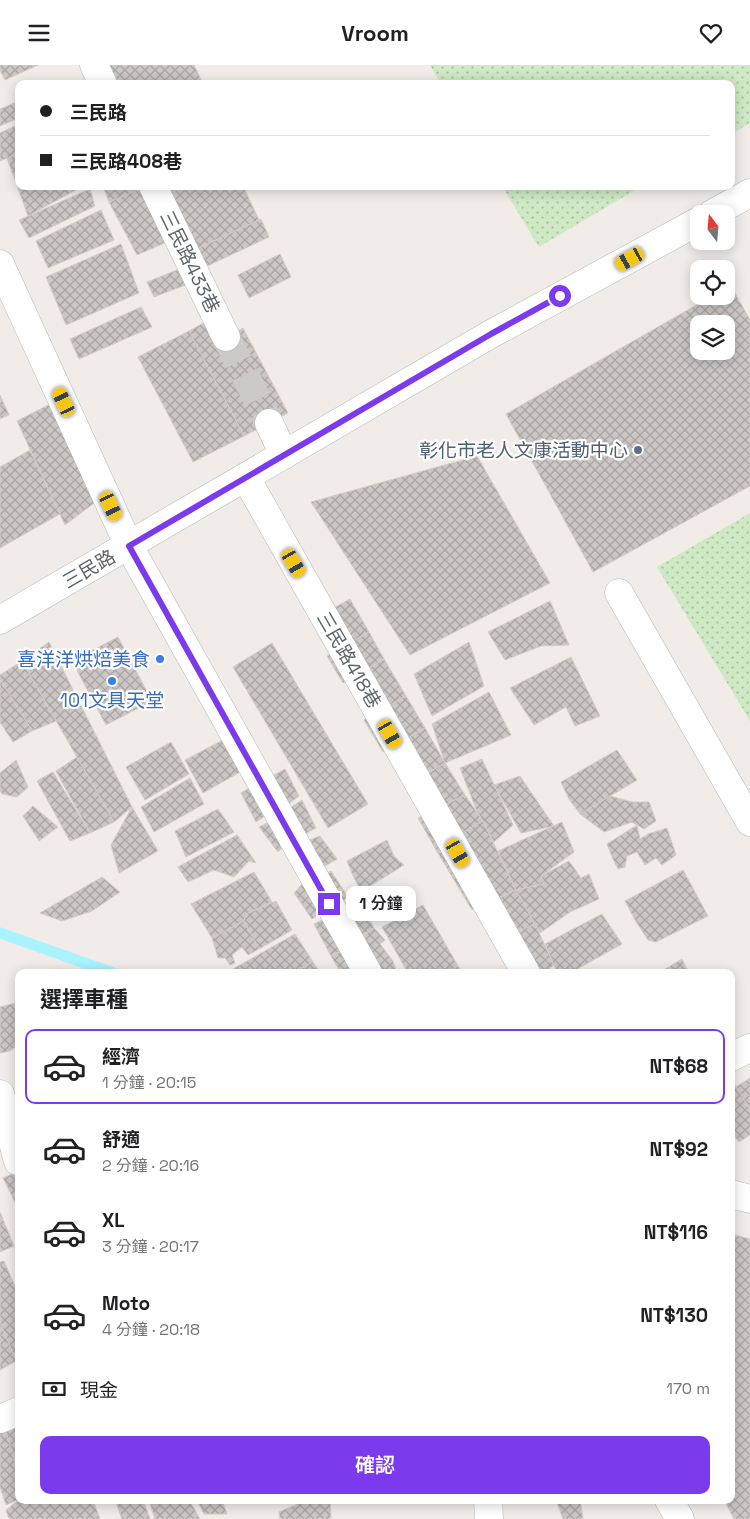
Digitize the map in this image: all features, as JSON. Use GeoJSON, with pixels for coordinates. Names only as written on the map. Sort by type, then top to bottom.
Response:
{"type":"FeatureCollection","features":[{"type":"Feature","properties":{"kind":"street"},"geometry":{"type":"LineString","coordinates":[[94,65],[101,80]]}},
{"type":"Feature","properties":{"kind":"street","name":"三民路433巷"},"geometry":{"type":"LineString","coordinates":[[155,190],[226,337]]}},
{"type":"Feature","properties":{"kind":"street"},"geometry":{"type":"LineString","coordinates":[[728,205],[750,193]]}},
{"type":"Feature","properties":{"kind":"street","name":"三民路"},"geometry":{"type":"LineString","coordinates":[[0,620],[491,334],[690,226]]}},
{"type":"Feature","properties":{"kind":"street"},"geometry":{"type":"LineString","coordinates":[[0,263],[129,546],[366,969]]}},
{"type":"Feature","properties":{"kind":"street"},"geometry":{"type":"LineString","coordinates":[[269,423],[284,455]]}},
{"type":"Feature","properties":{"kind":"street","name":"三民路418巷"},"geometry":{"type":"LineString","coordinates":[[246,478],[524,969]]}},
{"type":"Feature","properties":{"kind":"street"},"geometry":{"type":"LineString","coordinates":[[619,593],[750,823]]}},
{"type":"Feature","properties":{"kind":"street"},"geometry":{"type":"LineString","coordinates":[[735,1055],[750,1048]]}},
{"type":"Feature","properties":{"kind":"street"},"geometry":{"type":"LineString","coordinates":[[0,1095],[12,1162]]}},
{"type":"Feature","properties":{"kind":"street"},"geometry":{"type":"LineString","coordinates":[[735,1195],[750,1199]]}},
{"type":"Feature","properties":{"kind":"street"},"geometry":{"type":"LineString","coordinates":[[0,1419],[15,1413]]}},
{"type":"Feature","properties":{"kind":"street"},"geometry":{"type":"LineString","coordinates":[[488,1504],[489,1519]]}},
{"type":"Feature","properties":{"kind":"street"},"geometry":{"type":"LineString","coordinates":[[671,1504],[680,1519]]}},
{"type":"Feature","properties":{"kind":"green space"},"geometry":{"type":"Polygon","coordinates":[[[430,65],[750,65],[750,123],[735,132],[735,80],[439,80],[430,65]]]}},
{"type":"Feature","properties":{"kind":"green space"},"geometry":{"type":"Polygon","coordinates":[[[504,190],[635,190],[539,247],[504,190]]]}},
{"type":"Feature","properties":{"kind":"green space"},"geometry":{"type":"Polygon","coordinates":[[[750,513],[750,721],[657,567],[750,513]]]}},
{"type":"Feature","properties":{"kind":"building"},"geometry":{"type":"Polygon","coordinates":[[[0,65],[38,65],[5,80],[0,70],[0,65]]]}},
{"type":"Feature","properties":{"kind":"building"},"geometry":{"type":"Polygon","coordinates":[[[101,65],[194,65],[201,80],[108,80],[101,65]]]}},
{"type":"Feature","properties":{"kind":"building"},"geometry":{"type":"Polygon","coordinates":[[[15,103],[15,120],[0,126],[0,109],[15,103]]]}},
{"type":"Feature","properties":{"kind":"building"},"geometry":{"type":"Polygon","coordinates":[[[15,126],[15,155],[0,161],[0,133],[15,126]]]}},
{"type":"Feature","properties":{"kind":"building"},"geometry":{"type":"Polygon","coordinates":[[[15,155],[15,180],[7,158],[15,155]]]}},
{"type":"Feature","properties":{"kind":"building"},"geometry":{"type":"Polygon","coordinates":[[[19,190],[76,190],[28,216],[19,190]]]}},
{"type":"Feature","properties":{"kind":"building"},"geometry":{"type":"Polygon","coordinates":[[[90,190],[95,206],[29,238],[19,220],[90,190]]]}},
{"type":"Feature","properties":{"kind":"building"},"geometry":{"type":"Polygon","coordinates":[[[104,190],[138,190],[109,202],[104,190]]]}},
{"type":"Feature","properties":{"kind":"building"},"geometry":{"type":"Polygon","coordinates":[[[138,190],[146,190],[169,241],[137,255],[109,202],[138,190]]]}},
{"type":"Feature","properties":{"kind":"building"},"geometry":{"type":"Polygon","coordinates":[[[161,190],[177,190],[164,196],[161,190]]]}},
{"type":"Feature","properties":{"kind":"building"},"geometry":{"type":"Polygon","coordinates":[[[177,190],[245,190],[259,220],[190,252],[164,196],[177,190]]]}},
{"type":"Feature","properties":{"kind":"building"},"geometry":{"type":"Polygon","coordinates":[[[101,210],[114,240],[48,268],[36,241],[101,210]]]}},
{"type":"Feature","properties":{"kind":"building"},"geometry":{"type":"Polygon","coordinates":[[[261,219],[269,237],[199,270],[190,252],[261,219]]]}},
{"type":"Feature","properties":{"kind":"building"},"geometry":{"type":"Polygon","coordinates":[[[121,244],[139,293],[66,325],[46,277],[121,244]]]}},
{"type":"Feature","properties":{"kind":"building"},"geometry":{"type":"Polygon","coordinates":[[[280,254],[291,277],[249,298],[238,275],[280,254]]]}},
{"type":"Feature","properties":{"kind":"building"},"geometry":{"type":"Polygon","coordinates":[[[182,268],[188,284],[154,297],[147,282],[182,268]]]}},
{"type":"Feature","properties":{"kind":"building","name":"彰化市老人文康活動中心"},"geometry":{"type":"Polygon","coordinates":[[[735,293],[750,320],[750,486],[593,572],[506,414],[696,305],[735,305],[735,293]]]}},
{"type":"Feature","properties":{"kind":"building"},"geometry":{"type":"Polygon","coordinates":[[[141,307],[152,327],[79,359],[70,339],[141,307]]]}},
{"type":"Feature","properties":{"kind":"building"},"geometry":{"type":"Polygon","coordinates":[[[209,320],[226,337],[243,328],[288,413],[244,436],[189,331],[209,320]]]}},
{"type":"Feature","properties":{"kind":"building"},"geometry":{"type":"Polygon","coordinates":[[[189,331],[244,436],[193,462],[138,357],[189,331]]]}},
{"type":"Feature","properties":{"kind":"building"},"geometry":{"type":"Polygon","coordinates":[[[0,395],[9,415],[0,419],[0,395]]]}},
{"type":"Feature","properties":{"kind":"building"},"geometry":{"type":"Polygon","coordinates":[[[62,398],[106,494],[65,525],[17,421],[62,398]]]}},
{"type":"Feature","properties":{"kind":"building"},"geometry":{"type":"Polygon","coordinates":[[[30,450],[60,514],[0,548],[0,467],[30,450]]]}},
{"type":"Feature","properties":{"kind":"building"},"geometry":{"type":"Polygon","coordinates":[[[477,456],[550,583],[410,655],[311,502],[477,456]]]}},
{"type":"Feature","properties":{"kind":"building"},"geometry":{"type":"Polygon","coordinates":[[[350,599],[369,632],[350,643],[330,610],[350,599]]]}},
{"type":"Feature","properties":{"kind":"building"},"geometry":{"type":"Polygon","coordinates":[[[550,601],[569,645],[541,646],[505,660],[488,632],[550,601]]]}},
{"type":"Feature","properties":{"kind":"building"},"geometry":{"type":"Polygon","coordinates":[[[369,632],[384,659],[343,683],[327,656],[369,632]]]}},
{"type":"Feature","properties":{"kind":"building","name":"101文具天堂"},"geometry":{"type":"Polygon","coordinates":[[[118,637],[152,701],[106,725],[72,661],[118,637]]]}},
{"type":"Feature","properties":{"kind":"building"},"geometry":{"type":"Polygon","coordinates":[[[49,642],[132,807],[114,822],[22,661],[49,642]]]}},
{"type":"Feature","properties":{"kind":"building"},"geometry":{"type":"Polygon","coordinates":[[[469,642],[484,686],[432,716],[414,674],[469,642]]]}},
{"type":"Feature","properties":{"kind":"building"},"geometry":{"type":"Polygon","coordinates":[[[272,643],[368,804],[328,828],[233,667],[272,643]]]}},
{"type":"Feature","properties":{"kind":"building"},"geometry":{"type":"Polygon","coordinates":[[[571,657],[600,716],[575,726],[566,707],[534,725],[510,688],[571,657]]]}},
{"type":"Feature","properties":{"kind":"building"},"geometry":{"type":"Polygon","coordinates":[[[384,659],[406,696],[386,707],[364,671],[384,659]]]}},
{"type":"Feature","properties":{"kind":"building"},"geometry":{"type":"Polygon","coordinates":[[[22,661],[56,721],[32,731],[0,679],[0,675],[22,661]]]}},
{"type":"Feature","properties":{"kind":"building"},"geometry":{"type":"Polygon","coordinates":[[[0,679],[32,731],[13,742],[0,722],[0,679]]]}},
{"type":"Feature","properties":{"kind":"building"},"geometry":{"type":"Polygon","coordinates":[[[489,692],[511,735],[445,763],[432,724],[489,692]]]}},
{"type":"Feature","properties":{"kind":"building"},"geometry":{"type":"Polygon","coordinates":[[[406,696],[425,728],[383,752],[364,720],[406,696]]]}},
{"type":"Feature","properties":{"kind":"building"},"geometry":{"type":"Polygon","coordinates":[[[425,728],[445,763],[424,775],[404,740],[425,728]]]}},
{"type":"Feature","properties":{"kind":"building"},"geometry":{"type":"Polygon","coordinates":[[[225,739],[242,771],[203,793],[185,760],[225,739]]]}},
{"type":"Feature","properties":{"kind":"building"},"geometry":{"type":"Polygon","coordinates":[[[171,742],[189,774],[145,800],[126,767],[171,742]]]}},
{"type":"Feature","properties":{"kind":"building"},"geometry":{"type":"Polygon","coordinates":[[[617,750],[637,780],[580,814],[569,799],[561,782],[617,750]]]}},
{"type":"Feature","properties":{"kind":"building"},"geometry":{"type":"Polygon","coordinates":[[[77,757],[114,822],[90,833],[56,771],[77,757]]]}},
{"type":"Feature","properties":{"kind":"building"},"geometry":{"type":"Polygon","coordinates":[[[482,759],[513,825],[494,842],[476,809],[460,768],[482,759]]]}},
{"type":"Feature","properties":{"kind":"building"},"geometry":{"type":"Polygon","coordinates":[[[16,760],[28,787],[17,797],[2,794],[0,790],[0,773],[16,760]]]}},
{"type":"Feature","properties":{"kind":"building"},"geometry":{"type":"Polygon","coordinates":[[[445,763],[465,795],[443,806],[424,775],[445,763]]]}},
{"type":"Feature","properties":{"kind":"building"},"geometry":{"type":"Polygon","coordinates":[[[285,769],[299,796],[282,809],[265,780],[285,769]]]}},
{"type":"Feature","properties":{"kind":"building"},"geometry":{"type":"Polygon","coordinates":[[[53,772],[90,833],[70,841],[37,781],[53,772]]]}},
{"type":"Feature","properties":{"kind":"building"},"geometry":{"type":"Polygon","coordinates":[[[520,776],[554,826],[521,833],[494,785],[520,776]]]}},
{"type":"Feature","properties":{"kind":"building"},"geometry":{"type":"Polygon","coordinates":[[[190,778],[204,804],[154,832],[141,807],[190,778]]]}},
{"type":"Feature","properties":{"kind":"building"},"geometry":{"type":"Polygon","coordinates":[[[254,785],[273,811],[256,822],[241,793],[254,785]]]}},
{"type":"Feature","properties":{"kind":"building"},"geometry":{"type":"Polygon","coordinates":[[[465,795],[483,821],[435,848],[418,818],[465,795]]]}},
{"type":"Feature","properties":{"kind":"building"},"geometry":{"type":"Polygon","coordinates":[[[610,796],[632,802],[649,802],[656,821],[644,829],[632,822],[604,832],[580,814],[610,796]]]}},
{"type":"Feature","properties":{"kind":"building"},"geometry":{"type":"Polygon","coordinates":[[[302,800],[316,828],[296,839],[284,812],[302,800]]]}},
{"type":"Feature","properties":{"kind":"building"},"geometry":{"type":"Polygon","coordinates":[[[33,806],[58,827],[39,841],[23,816],[33,806]]]}},
{"type":"Feature","properties":{"kind":"building"},"geometry":{"type":"Polygon","coordinates":[[[132,807],[158,851],[119,873],[111,845],[132,807]]]}},
{"type":"Feature","properties":{"kind":"building"},"geometry":{"type":"Polygon","coordinates":[[[218,809],[234,832],[186,857],[175,831],[218,809]]]}},
{"type":"Feature","properties":{"kind":"building"},"geometry":{"type":"Polygon","coordinates":[[[277,818],[289,841],[278,852],[259,827],[277,818]]]}},
{"type":"Feature","properties":{"kind":"building"},"geometry":{"type":"Polygon","coordinates":[[[483,821],[516,890],[472,910],[435,848],[483,821]]]}},
{"type":"Feature","properties":{"kind":"building"},"geometry":{"type":"Polygon","coordinates":[[[562,822],[574,852],[541,876],[544,884],[516,890],[498,851],[562,822]]]}},
{"type":"Feature","properties":{"kind":"building"},"geometry":{"type":"Polygon","coordinates":[[[637,825],[640,839],[648,834],[667,828],[676,855],[662,865],[656,858],[645,865],[637,852],[627,856],[625,867],[618,869],[607,844],[637,825]]]}},
{"type":"Feature","properties":{"kind":"building"},"geometry":{"type":"Polygon","coordinates":[[[237,835],[256,863],[249,861],[234,877],[214,870],[188,882],[178,867],[237,835]]]}},
{"type":"Feature","properties":{"kind":"building"},"geometry":{"type":"Polygon","coordinates":[[[320,836],[337,859],[308,876],[292,847],[320,836]]]}},
{"type":"Feature","properties":{"kind":"building"},"geometry":{"type":"Polygon","coordinates":[[[387,840],[394,856],[404,865],[362,891],[347,861],[387,840]]]}},
{"type":"Feature","properties":{"kind":"building"},"geometry":{"type":"Polygon","coordinates":[[[569,861],[581,878],[589,874],[599,899],[570,912],[540,933],[516,890],[544,884],[541,876],[569,861]]]}},
{"type":"Feature","properties":{"kind":"building"},"geometry":{"type":"Polygon","coordinates":[[[683,870],[708,916],[656,942],[648,940],[625,901],[683,870]]]}},
{"type":"Feature","properties":{"kind":"building"},"geometry":{"type":"Polygon","coordinates":[[[331,871],[348,897],[332,908],[312,881],[331,871]]]}},
{"type":"Feature","properties":{"kind":"building"},"geometry":{"type":"Polygon","coordinates":[[[254,872],[272,902],[246,914],[244,921],[212,938],[191,904],[254,872]]]}},
{"type":"Feature","properties":{"kind":"building"},"geometry":{"type":"Polygon","coordinates":[[[102,877],[120,892],[92,911],[62,921],[40,913],[102,877]]]}},
{"type":"Feature","properties":{"kind":"building"},"geometry":{"type":"Polygon","coordinates":[[[305,881],[324,911],[312,919],[294,893],[305,881]]]}},
{"type":"Feature","properties":{"kind":"building"},"geometry":{"type":"Polygon","coordinates":[[[516,890],[535,924],[511,935],[494,900],[516,890]]]}},
{"type":"Feature","properties":{"kind":"building"},"geometry":{"type":"Polygon","coordinates":[[[356,898],[374,928],[346,945],[333,913],[356,898]]]}},
{"type":"Feature","properties":{"kind":"building"},"geometry":{"type":"Polygon","coordinates":[[[276,901],[292,930],[259,949],[244,921],[246,914],[276,901]]]}},
{"type":"Feature","properties":{"kind":"building"},"geometry":{"type":"Polygon","coordinates":[[[423,905],[458,966],[453,969],[406,969],[382,927],[423,905]]]}},
{"type":"Feature","properties":{"kind":"building"},"geometry":{"type":"Polygon","coordinates":[[[602,914],[622,944],[577,969],[555,969],[545,944],[602,914]]]}},
{"type":"Feature","properties":{"kind":"building"},"geometry":{"type":"Polygon","coordinates":[[[328,917],[347,947],[331,956],[314,924],[328,917]]]}},
{"type":"Feature","properties":{"kind":"building"},"geometry":{"type":"Polygon","coordinates":[[[244,921],[259,949],[248,955],[242,947],[232,955],[235,963],[230,965],[225,958],[218,958],[212,938],[244,921]]]}},
{"type":"Feature","properties":{"kind":"building"},"geometry":{"type":"Polygon","coordinates":[[[535,924],[554,965],[549,969],[531,969],[511,935],[535,924]]]}},
{"type":"Feature","properties":{"kind":"building"},"geometry":{"type":"Polygon","coordinates":[[[374,928],[385,940],[380,944],[393,961],[396,969],[359,969],[347,947],[374,928]]]}},
{"type":"Feature","properties":{"kind":"building"},"geometry":{"type":"Polygon","coordinates":[[[295,934],[313,962],[299,969],[233,969],[295,934]]]}},
{"type":"Feature","properties":{"kind":"building"},"geometry":{"type":"Polygon","coordinates":[[[348,948],[359,969],[339,969],[331,956],[348,948]]]}},
{"type":"Feature","properties":{"kind":"building"},"geometry":{"type":"Polygon","coordinates":[[[682,959],[687,969],[665,969],[682,959]]]}},
{"type":"Feature","properties":{"kind":"building"},"geometry":{"type":"Polygon","coordinates":[[[313,962],[317,969],[301,969],[313,962]]]}},
{"type":"Feature","properties":{"kind":"building"},"geometry":{"type":"Polygon","coordinates":[[[15,1003],[15,1047],[10,1051],[0,1053],[0,1007],[15,1003]]]}},
{"type":"Feature","properties":{"kind":"building"},"geometry":{"type":"Polygon","coordinates":[[[750,1078],[750,1109],[736,1087],[750,1078]]]}},
{"type":"Feature","properties":{"kind":"building"},"geometry":{"type":"Polygon","coordinates":[[[735,1085],[750,1109],[750,1135],[739,1142],[735,1137],[735,1085]]]}},
{"type":"Feature","properties":{"kind":"building"},"geometry":{"type":"Polygon","coordinates":[[[15,1173],[15,1202],[3,1178],[15,1173]]]}},
{"type":"Feature","properties":{"kind":"building"},"geometry":{"type":"Polygon","coordinates":[[[0,1212],[14,1246],[0,1252],[0,1212]]]}},
{"type":"Feature","properties":{"kind":"building"},"geometry":{"type":"Polygon","coordinates":[[[735,1235],[750,1239],[750,1519],[734,1519],[726,1504],[735,1504],[735,1235]]]}},
{"type":"Feature","properties":{"kind":"building"},"geometry":{"type":"Polygon","coordinates":[[[4,1261],[15,1287],[15,1359],[0,1322],[0,1262],[4,1261]]]}},
{"type":"Feature","properties":{"kind":"building"},"geometry":{"type":"Polygon","coordinates":[[[0,1322],[15,1362],[0,1370],[0,1322]]]}},
{"type":"Feature","properties":{"kind":"building"},"geometry":{"type":"Polygon","coordinates":[[[15,1420],[15,1462],[4,1426],[15,1420]]]}},
{"type":"Feature","properties":{"kind":"building"},"geometry":{"type":"Polygon","coordinates":[[[4,1426],[15,1462],[15,1501],[6,1505],[0,1487],[0,1428],[4,1426]]]}},
{"type":"Feature","properties":{"kind":"building"},"geometry":{"type":"Polygon","coordinates":[[[15,1503],[94,1504],[100,1519],[9,1519],[6,1510],[15,1503]]]}},
{"type":"Feature","properties":{"kind":"building"},"geometry":{"type":"Polygon","coordinates":[[[116,1504],[144,1504],[150,1519],[122,1519],[116,1504]]]}},
{"type":"Feature","properties":{"kind":"building"},"geometry":{"type":"Polygon","coordinates":[[[150,1504],[191,1504],[200,1519],[155,1519],[150,1504]]]}},
{"type":"Feature","properties":{"kind":"building"},"geometry":{"type":"Polygon","coordinates":[[[199,1504],[223,1504],[227,1514],[204,1514],[199,1504]]]}},
{"type":"Feature","properties":{"kind":"building"},"geometry":{"type":"Polygon","coordinates":[[[298,1504],[330,1504],[331,1519],[280,1519],[279,1512],[298,1504]]]}},
{"type":"Feature","properties":{"kind":"building"},"geometry":{"type":"Polygon","coordinates":[[[557,1504],[581,1504],[583,1519],[563,1519],[557,1504]]]}},
{"type":"Feature","properties":{"kind":"waterway"},"geometry":{"type":"LineString","coordinates":[[0,933],[102,969]]}},
{"type":"Feature","properties":{"kind":"tunnel"},"geometry":{"type":"LineString","coordinates":[[226,337],[269,423]]}},
{"type":"Feature","properties":{"kind":"place","name":"彰化市老人文康活動中心"},"geometry":{"type":"Point","coordinates":[638,450]}},
{"type":"Feature","properties":{"kind":"place","name":"喜洋洋烘焙美食"},"geometry":{"type":"Point","coordinates":[160,659]}},
{"type":"Feature","properties":{"kind":"place","name":"101文具天堂"},"geometry":{"type":"Point","coordinates":[112,681]}},
{"type":"Feature","properties":{"kind":"route"},"geometry":{"type":"LineString","coordinates":[[329,904],[129,546],[491,334],[560,296]]}}]}
